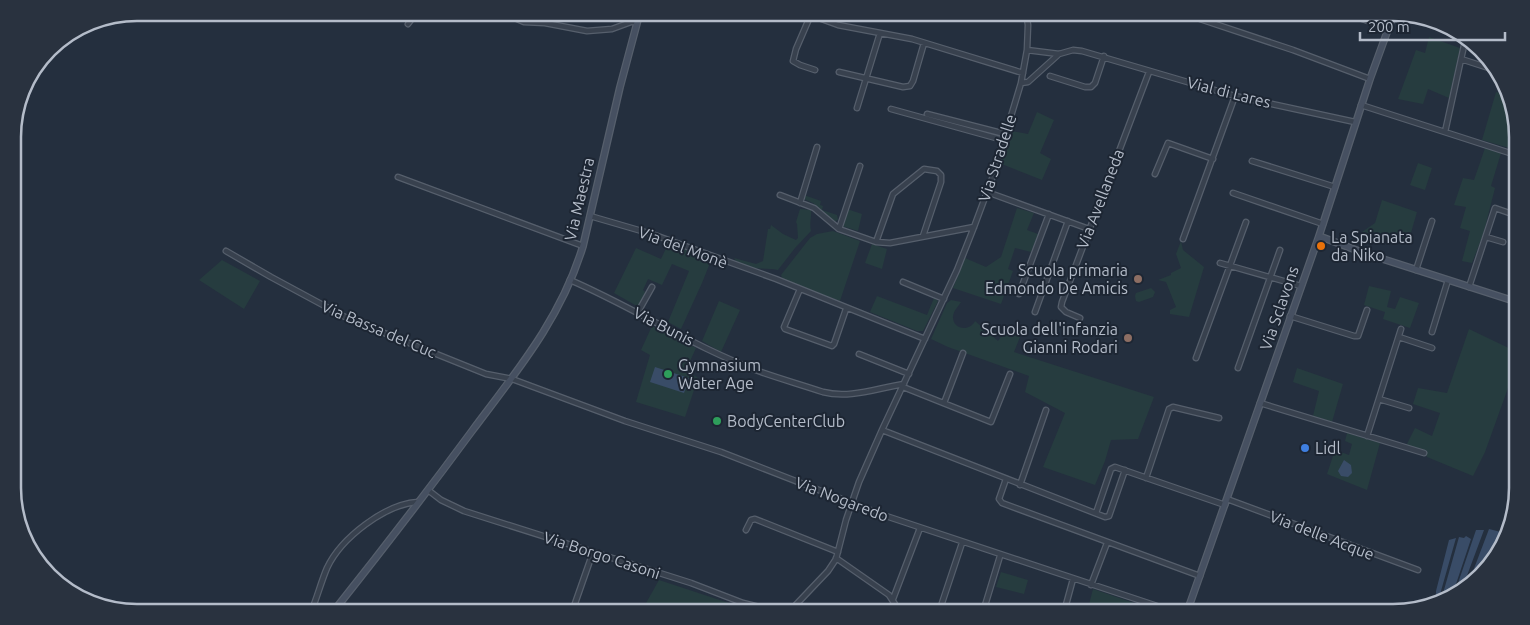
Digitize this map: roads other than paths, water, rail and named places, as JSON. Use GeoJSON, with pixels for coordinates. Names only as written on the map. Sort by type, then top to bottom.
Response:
{"type":"FeatureCollection","features":[{"type":"Feature","properties":{"kind":"street"},"geometry":{"type":"LineString","coordinates":[[531,21],[587,31],[637,22]]}},
{"type":"Feature","properties":{"kind":"street"},"geometry":{"type":"LineString","coordinates":[[808,21],[793,61],[815,70]]}},
{"type":"Feature","properties":{"kind":"street"},"geometry":{"type":"LineString","coordinates":[[828,21],[838,25],[924,44],[1023,74]]}},
{"type":"Feature","properties":{"kind":"street","name":"Via Stradelle"},"geometry":{"type":"LineString","coordinates":[[797,604],[828,571],[836,558],[851,503],[882,430],[944,299],[974,227],[1021,83],[1027,50],[1027,21]]}},
{"type":"Feature","properties":{"kind":"street"},"geometry":{"type":"LineString","coordinates":[[1206,21],[1293,50],[1370,79]]}},
{"type":"Feature","properties":{"kind":"street"},"geometry":{"type":"LineString","coordinates":[[1368,21],[1389,28]]}},
{"type":"Feature","properties":{"kind":"street","name":"Via Sclavons"},"geometry":{"type":"LineString","coordinates":[[1191,604],[1319,236],[1355,122],[1391,21]]}},
{"type":"Feature","properties":{"kind":"street","name":"Via Maestra"},"geometry":{"type":"LineString","coordinates":[[340,604],[512,379],[548,328],[583,246],[637,22]]}},
{"type":"Feature","properties":{"kind":"street"},"geometry":{"type":"LineString","coordinates":[[857,108],[880,33]]}},
{"type":"Feature","properties":{"kind":"street"},"geometry":{"type":"LineString","coordinates":[[839,72],[867,77],[903,87],[910,86],[924,44]]}},
{"type":"Feature","properties":{"kind":"street"},"geometry":{"type":"LineString","coordinates":[[1445,132],[1464,46]]}},
{"type":"Feature","properties":{"kind":"street","name":"Vial di Lares"},"geometry":{"type":"LineString","coordinates":[[1027,50],[1059,54],[1074,50],[1104,56],[1148,72],[1235,96],[1355,122]]}},
{"type":"Feature","properties":{"kind":"street"},"geometry":{"type":"LineString","coordinates":[[1021,83],[1028,82],[1059,54]]}},
{"type":"Feature","properties":{"kind":"street"},"geometry":{"type":"LineString","coordinates":[[1050,76],[1085,87],[1091,87],[1095,83],[1104,56]]}},
{"type":"Feature","properties":{"kind":"street"},"geometry":{"type":"LineString","coordinates":[[1461,59],[1484,66]]}},
{"type":"Feature","properties":{"kind":"street","name":"Via Avellaneda"},"geometry":{"type":"LineString","coordinates":[[1080,318],[1066,312],[1062,307],[1062,302],[1148,72]]}},
{"type":"Feature","properties":{"kind":"street"},"geometry":{"type":"LineString","coordinates":[[1183,239],[1235,96]]}},
{"type":"Feature","properties":{"kind":"street"},"geometry":{"type":"LineString","coordinates":[[1361,105],[1509,154]]}},
{"type":"Feature","properties":{"kind":"street"},"geometry":{"type":"LineString","coordinates":[[891,109],[1004,137]]}},
{"type":"Feature","properties":{"kind":"street"},"geometry":{"type":"LineString","coordinates":[[927,114],[1004,137]]}},
{"type":"Feature","properties":{"kind":"street"},"geometry":{"type":"LineString","coordinates":[[1155,174],[1168,143],[1213,159]]}},
{"type":"Feature","properties":{"kind":"street"},"geometry":{"type":"LineString","coordinates":[[800,203],[817,147]]}},
{"type":"Feature","properties":{"kind":"street"},"geometry":{"type":"LineString","coordinates":[[1252,161],[1335,187]]}},
{"type":"Feature","properties":{"kind":"street"},"geometry":{"type":"LineString","coordinates":[[839,229],[860,166]]}},
{"type":"Feature","properties":{"kind":"street"},"geometry":{"type":"LineString","coordinates":[[876,242],[893,194],[924,168],[931,169],[941,175],[941,182],[923,236]]}},
{"type":"Feature","properties":{"kind":"street"},"geometry":{"type":"LineString","coordinates":[[398,178],[583,246]]}},
{"type":"Feature","properties":{"kind":"street"},"geometry":{"type":"LineString","coordinates":[[987,192],[1089,229]]}},
{"type":"Feature","properties":{"kind":"street"},"geometry":{"type":"LineString","coordinates":[[1233,193],[1323,224]]}},
{"type":"Feature","properties":{"kind":"street"},"geometry":{"type":"LineString","coordinates":[[780,195],[814,208],[839,229],[876,242],[890,243],[974,227]]}},
{"type":"Feature","properties":{"kind":"street"},"geometry":{"type":"LineString","coordinates":[[1469,287],[1495,208],[1509,213]]}},
{"type":"Feature","properties":{"kind":"street"},"geometry":{"type":"LineString","coordinates":[[1019,294],[1049,214]]}},
{"type":"Feature","properties":{"kind":"street","name":"Via del Monè"},"geometry":{"type":"LineString","coordinates":[[590,216],[652,234],[776,279],[846,309],[925,339]]}},
{"type":"Feature","properties":{"kind":"street"},"geometry":{"type":"LineString","coordinates":[[1035,312],[1068,220]]}},
{"type":"Feature","properties":{"kind":"street"},"geometry":{"type":"LineString","coordinates":[[1416,270],[1432,221]]}},
{"type":"Feature","properties":{"kind":"street"},"geometry":{"type":"LineString","coordinates":[[1196,358],[1246,222]]}},
{"type":"Feature","properties":{"kind":"street"},"geometry":{"type":"LineString","coordinates":[[1319,236],[1364,254],[1509,300]]}},
{"type":"Feature","properties":{"kind":"street"},"geometry":{"type":"LineString","coordinates":[[1486,237],[1503,242]]}},
{"type":"Feature","properties":{"kind":"street"},"geometry":{"type":"LineString","coordinates":[[1238,368],[1280,250]]}},
{"type":"Feature","properties":{"kind":"street","name":"Via Bassa del Cuc"},"geometry":{"type":"LineString","coordinates":[[226,251],[271,278],[347,318],[486,374],[512,379]]}},
{"type":"Feature","properties":{"kind":"street"},"geometry":{"type":"LineString","coordinates":[[1220,263],[1301,286]]}},
{"type":"Feature","properties":{"kind":"street","name":"Via Bunis"},"geometry":{"type":"LineString","coordinates":[[570,280],[760,372],[828,393],[858,394],[903,386]]}},
{"type":"Feature","properties":{"kind":"street"},"geometry":{"type":"LineString","coordinates":[[1432,332],[1448,280]]}},
{"type":"Feature","properties":{"kind":"street"},"geometry":{"type":"LineString","coordinates":[[903,282],[944,299]]}},
{"type":"Feature","properties":{"kind":"street"},"geometry":{"type":"LineString","coordinates":[[638,312],[652,287]]}},
{"type":"Feature","properties":{"kind":"street"},"geometry":{"type":"LineString","coordinates":[[800,289],[784,327],[785,329],[832,346],[846,309]]}},
{"type":"Feature","properties":{"kind":"street"},"geometry":{"type":"LineString","coordinates":[[1290,316],[1358,336],[1366,310]]}},
{"type":"Feature","properties":{"kind":"street"},"geometry":{"type":"LineString","coordinates":[[1367,436],[1401,329]]}},
{"type":"Feature","properties":{"kind":"street"},"geometry":{"type":"LineString","coordinates":[[1399,337],[1432,348]]}},
{"type":"Feature","properties":{"kind":"street"},"geometry":{"type":"LineString","coordinates":[[944,403],[963,353]]}},
{"type":"Feature","properties":{"kind":"street"},"geometry":{"type":"LineString","coordinates":[[858,354],[909,374]]}},
{"type":"Feature","properties":{"kind":"street"},"geometry":{"type":"LineString","coordinates":[[903,386],[990,422],[1010,374]]}},
{"type":"Feature","properties":{"kind":"street","name":"Via Nogaredo"},"geometry":{"type":"LineString","coordinates":[[512,379],[625,421],[720,452],[851,503],[962,543],[1150,604]]}},
{"type":"Feature","properties":{"kind":"street"},"geometry":{"type":"LineString","coordinates":[[1379,399],[1410,408]]}},
{"type":"Feature","properties":{"kind":"street"},"geometry":{"type":"LineString","coordinates":[[1260,403],[1424,453]]}},
{"type":"Feature","properties":{"kind":"street"},"geometry":{"type":"LineString","coordinates":[[1146,478],[1169,409],[1173,407],[1219,418]]}},
{"type":"Feature","properties":{"kind":"street"},"geometry":{"type":"LineString","coordinates":[[1020,485],[1046,410]]}},
{"type":"Feature","properties":{"kind":"street"},"geometry":{"type":"LineString","coordinates":[[882,430],[1105,517],[1109,516],[1125,470],[1115,467],[1111,469],[1096,513]]}},
{"type":"Feature","properties":{"kind":"street","name":"Via delle Acque"},"geometry":{"type":"LineString","coordinates":[[1125,470],[1226,502],[1418,570]]}},
{"type":"Feature","properties":{"kind":"street"},"geometry":{"type":"LineString","coordinates":[[1006,479],[999,499],[1002,503],[1200,576]]}},
{"type":"Feature","properties":{"kind":"street","name":"Via Borgo Casoni"},"geometry":{"type":"LineString","coordinates":[[428,490],[441,500],[464,511],[747,604]]}},
{"type":"Feature","properties":{"kind":"street"},"geometry":{"type":"LineString","coordinates":[[314,604],[328,567],[347,542],[362,527],[377,516],[406,503],[418,502]]}},
{"type":"Feature","properties":{"kind":"street"},"geometry":{"type":"LineString","coordinates":[[746,530],[751,520],[755,520],[838,552]]}},
{"type":"Feature","properties":{"kind":"street"},"geometry":{"type":"LineString","coordinates":[[893,599],[920,528]]}},
{"type":"Feature","properties":{"kind":"street"},"geometry":{"type":"LineString","coordinates":[[942,604],[962,543]]}},
{"type":"Feature","properties":{"kind":"street"},"geometry":{"type":"LineString","coordinates":[[1091,585],[1107,543]]}},
{"type":"Feature","properties":{"kind":"street"},"geometry":{"type":"LineString","coordinates":[[575,604],[593,552]]}},
{"type":"Feature","properties":{"kind":"street"},"geometry":{"type":"LineString","coordinates":[[985,604],[1000,556]]}},
{"type":"Feature","properties":{"kind":"street"},"geometry":{"type":"LineString","coordinates":[[836,558],[893,599],[896,604]]}},
{"type":"Feature","properties":{"kind":"street"},"geometry":{"type":"LineString","coordinates":[[1066,604],[1073,580]]}},
{"type":"Feature","properties":{"kind":"water"},"geometry":{"type":"Polygon","coordinates":[[[655,367],[689,378],[684,393],[650,382],[655,367]]]}},
{"type":"Feature","properties":{"kind":"water"},"geometry":{"type":"Polygon","coordinates":[[[1344,460],[1351,465],[1352,473],[1348,477],[1341,476],[1338,471],[1344,460]]]}},
{"type":"Feature","properties":{"kind":"water"},"geometry":{"type":"Polygon","coordinates":[[[1489,529],[1500,532],[1489,552],[1473,572],[1489,529]]]}},
{"type":"Feature","properties":{"kind":"water"},"geometry":{"type":"Polygon","coordinates":[[[1476,530],[1484,530],[1466,577],[1458,583],[1476,530]]]}},
{"type":"Feature","properties":{"kind":"water"},"geometry":{"type":"Polygon","coordinates":[[[1466,536],[1471,539],[1456,584],[1444,591],[1459,537],[1464,538],[1466,536]]]}},
{"type":"Feature","properties":{"kind":"water"},"geometry":{"type":"Polygon","coordinates":[[[1456,538],[1440,593],[1436,595],[1436,591],[1449,540],[1456,538]]]}},
{"type":"Feature","properties":{"kind":"place","name":"La Spianata da Niko"},"geometry":{"type":"Point","coordinates":[1321,246]}},
{"type":"Feature","properties":{"kind":"place","name":"Scuola primaria Edmondo De Amicis"},"geometry":{"type":"Point","coordinates":[1138,279]}},
{"type":"Feature","properties":{"kind":"place","name":"Scuola dell'infanzia Gianni Rodari"},"geometry":{"type":"Point","coordinates":[1128,338]}},
{"type":"Feature","properties":{"kind":"place","name":"Gymnasium Water Age"},"geometry":{"type":"Point","coordinates":[668,374]}},
{"type":"Feature","properties":{"kind":"place","name":"BodyCenterClub"},"geometry":{"type":"Point","coordinates":[717,421]}},
{"type":"Feature","properties":{"kind":"place","name":"Lidl"},"geometry":{"type":"Point","coordinates":[1305,448]}}]}
